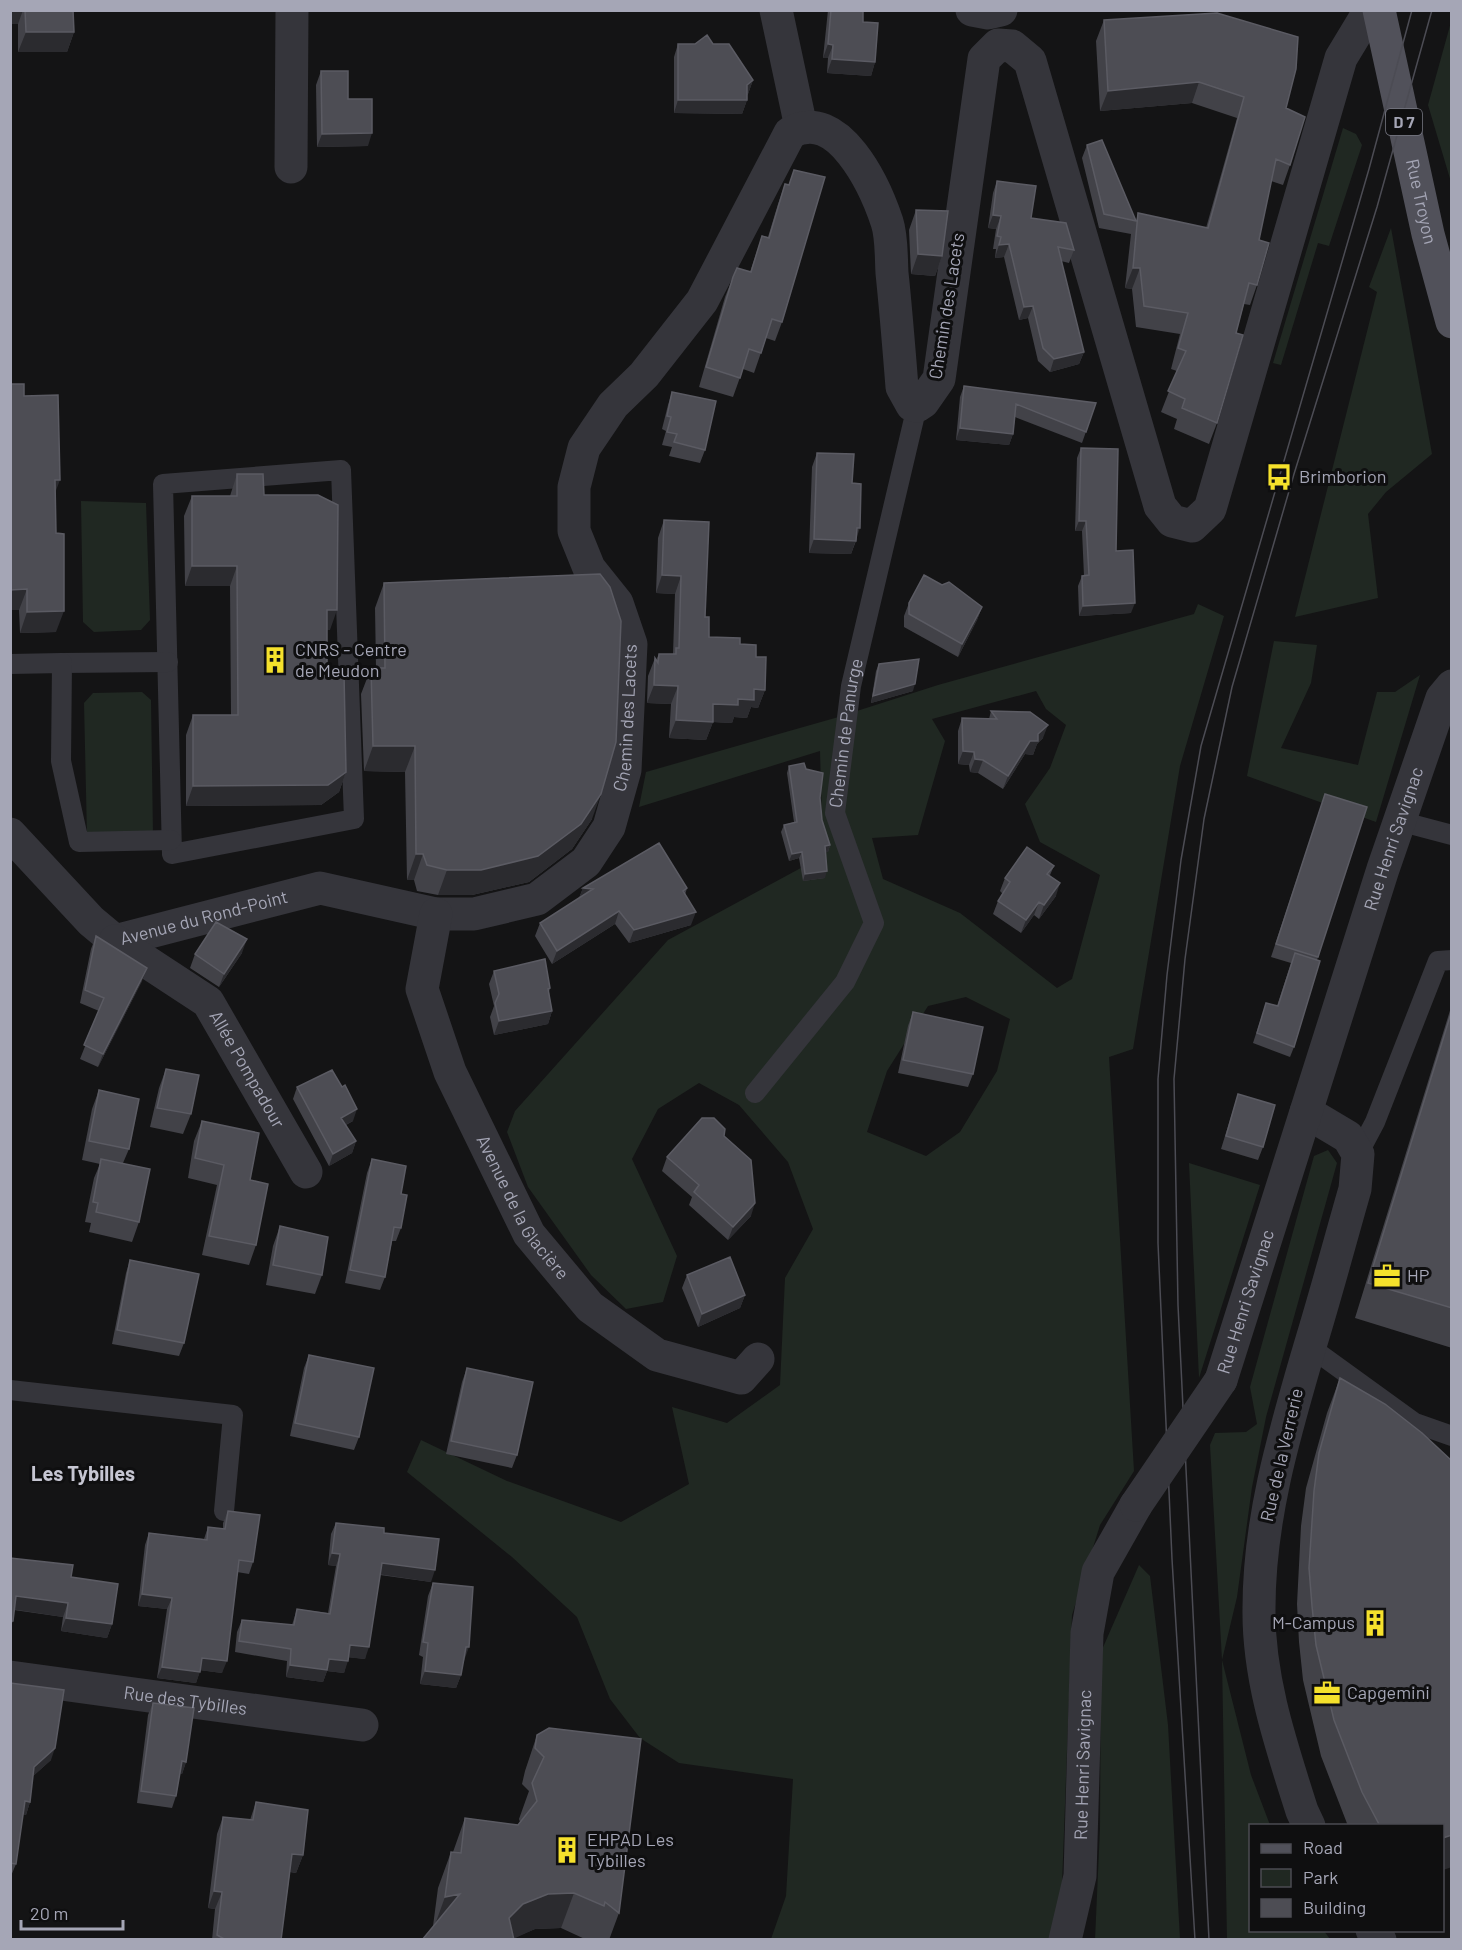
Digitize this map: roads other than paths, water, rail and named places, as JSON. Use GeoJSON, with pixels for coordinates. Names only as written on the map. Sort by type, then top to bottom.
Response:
{"type":"FeatureCollection","features":[{"type":"Feature","properties":{"kind":"main road","name":"Rue Troyon"},"geometry":{"type":"LineString","coordinates":[[1379,10],[1428,234],[1452,322]]}},
{"type":"Feature","properties":{"kind":"street"},"geometry":{"type":"LineString","coordinates":[[291,167],[292,10]]}},
{"type":"Feature","properties":{"kind":"street"},"geometry":{"type":"LineString","coordinates":[[776,10],[801,127]]}},
{"type":"Feature","properties":{"kind":"street"},"geometry":{"type":"LineString","coordinates":[[972,10],[988,13],[1001,10]]}},
{"type":"Feature","properties":{"kind":"street","name":"Chemin des Lacets"},"geometry":{"type":"LineString","coordinates":[[436,914],[474,914],[537,899],[586,862],[609,827],[624,770],[631,644],[617,603],[589,568],[574,531],[574,486],[584,448],[613,405],[644,375],[702,301],[790,133],[801,127],[827,129],[845,143],[863,170],[888,224],[902,387],[912,405],[916,406],[923,402],[939,379],[984,58],[998,45],[1012,46],[1030,61],[1160,506],[1172,521],[1191,525],[1210,509],[1245,395],[1341,58],[1370,10]]}},
{"type":"Feature","properties":{"kind":"street","name":"Rue Henri Savignac"},"geometry":{"type":"LineString","coordinates":[[1065,1940],[1080,1876],[1087,1633],[1098,1572],[1136,1505],[1221,1380],[1399,821],[1421,756],[1448,701]]}},
{"type":"Feature","properties":{"kind":"street","name":"Rue Henri Savignac"},"geometry":{"type":"LineString","coordinates":[[1421,756],[1452,741]]}},
{"type":"Feature","properties":{"kind":"street","name":"Avenue du Rond-Point"},"geometry":{"type":"LineString","coordinates":[[10,834],[91,921],[115,941],[320,888],[436,914]]}},
{"type":"Feature","properties":{"kind":"street","name":"Avenue de la Glacière"},"geometry":{"type":"LineString","coordinates":[[436,914],[422,989],[450,1072],[529,1234],[590,1307],[657,1355],[741,1378],[758,1359]]}},
{"type":"Feature","properties":{"kind":"street","name":"Allée Pompadour"},"geometry":{"type":"LineString","coordinates":[[115,941],[208,1002],[306,1172]]}},
{"type":"Feature","properties":{"kind":"street"},"geometry":{"type":"LineString","coordinates":[[1306,1112],[1348,1137],[1358,1154]]}},
{"type":"Feature","properties":{"kind":"street","name":"Rue de la Verrerie"},"geometry":{"type":"LineString","coordinates":[[1308,1824],[1272,1714],[1258,1610],[1261,1552],[1268,1498],[1290,1411],[1355,1189],[1358,1154]]}},
{"type":"Feature","properties":{"kind":"street","name":"Rue des Tybilles"},"geometry":{"type":"LineString","coordinates":[[10,1677],[362,1725]]}},
{"type":"Feature","properties":{"kind":"lane","name":"Chemin de Panurge"},"geometry":{"type":"LineString","coordinates":[[755,1093],[845,982],[874,923],[835,813],[851,686],[916,406]]}},
{"type":"Feature","properties":{"kind":"lane"},"geometry":{"type":"LineString","coordinates":[[341,470],[354,819],[172,854],[168,662],[163,484],[341,470]]}},
{"type":"Feature","properties":{"kind":"lane"},"geometry":{"type":"LineString","coordinates":[[10,664],[168,662]]}},
{"type":"Feature","properties":{"kind":"lane"},"geometry":{"type":"LineString","coordinates":[[62,663],[61,761],[79,842],[171,840]]}},
{"type":"Feature","properties":{"kind":"lane"},"geometry":{"type":"LineString","coordinates":[[1399,821],[1452,834]]}},
{"type":"Feature","properties":{"kind":"lane"},"geometry":{"type":"LineString","coordinates":[[1358,1154],[1375,1122],[1438,961],[1452,960]]}},
{"type":"Feature","properties":{"kind":"lane"},"geometry":{"type":"LineString","coordinates":[[1310,1347],[1415,1423],[1452,1436]]}},
{"type":"Feature","properties":{"kind":"lane"},"geometry":{"type":"LineString","coordinates":[[10,1390],[233,1415],[224,1511]]}},
{"type":"Feature","properties":{"kind":"tram line"},"geometry":{"type":"LineString","coordinates":[[1195,1940],[1172,1559],[1158,1243],[1158,1079],[1167,975],[1181,860],[1201,746],[1369,169],[1412,10]]}},
{"type":"Feature","properties":{"kind":"tram line"},"geometry":{"type":"LineString","coordinates":[[1209,1940],[1178,1305],[1174,1079],[1185,959],[1204,819],[1232,687],[1294,474],[1377,207],[1432,10]]}},
{"type":"Feature","properties":{"kind":"place","name":"Brimborion"},"geometry":{"type":"Point","coordinates":[1279,477]}},
{"type":"Feature","properties":{"kind":"place","name":"CNRS - Centre de Meudon"},"geometry":{"type":"Point","coordinates":[275,660]}},
{"type":"Feature","properties":{"kind":"place","name":"HP"},"geometry":{"type":"Point","coordinates":[1387,1276]}},
{"type":"Feature","properties":{"kind":"place","name":"M-Campus"},"geometry":{"type":"Point","coordinates":[1375,1623]}},
{"type":"Feature","properties":{"kind":"place","name":"Capgemini"},"geometry":{"type":"Point","coordinates":[1327,1693]}},
{"type":"Feature","properties":{"kind":"place","name":"EHPAD Les Tybilles"},"geometry":{"type":"Point","coordinates":[567,1850]}},
{"type":"Feature","properties":{"kind":"district","name":"Les Tybilles"},"geometry":{"type":"Point","coordinates":[83,1474]}}]}
